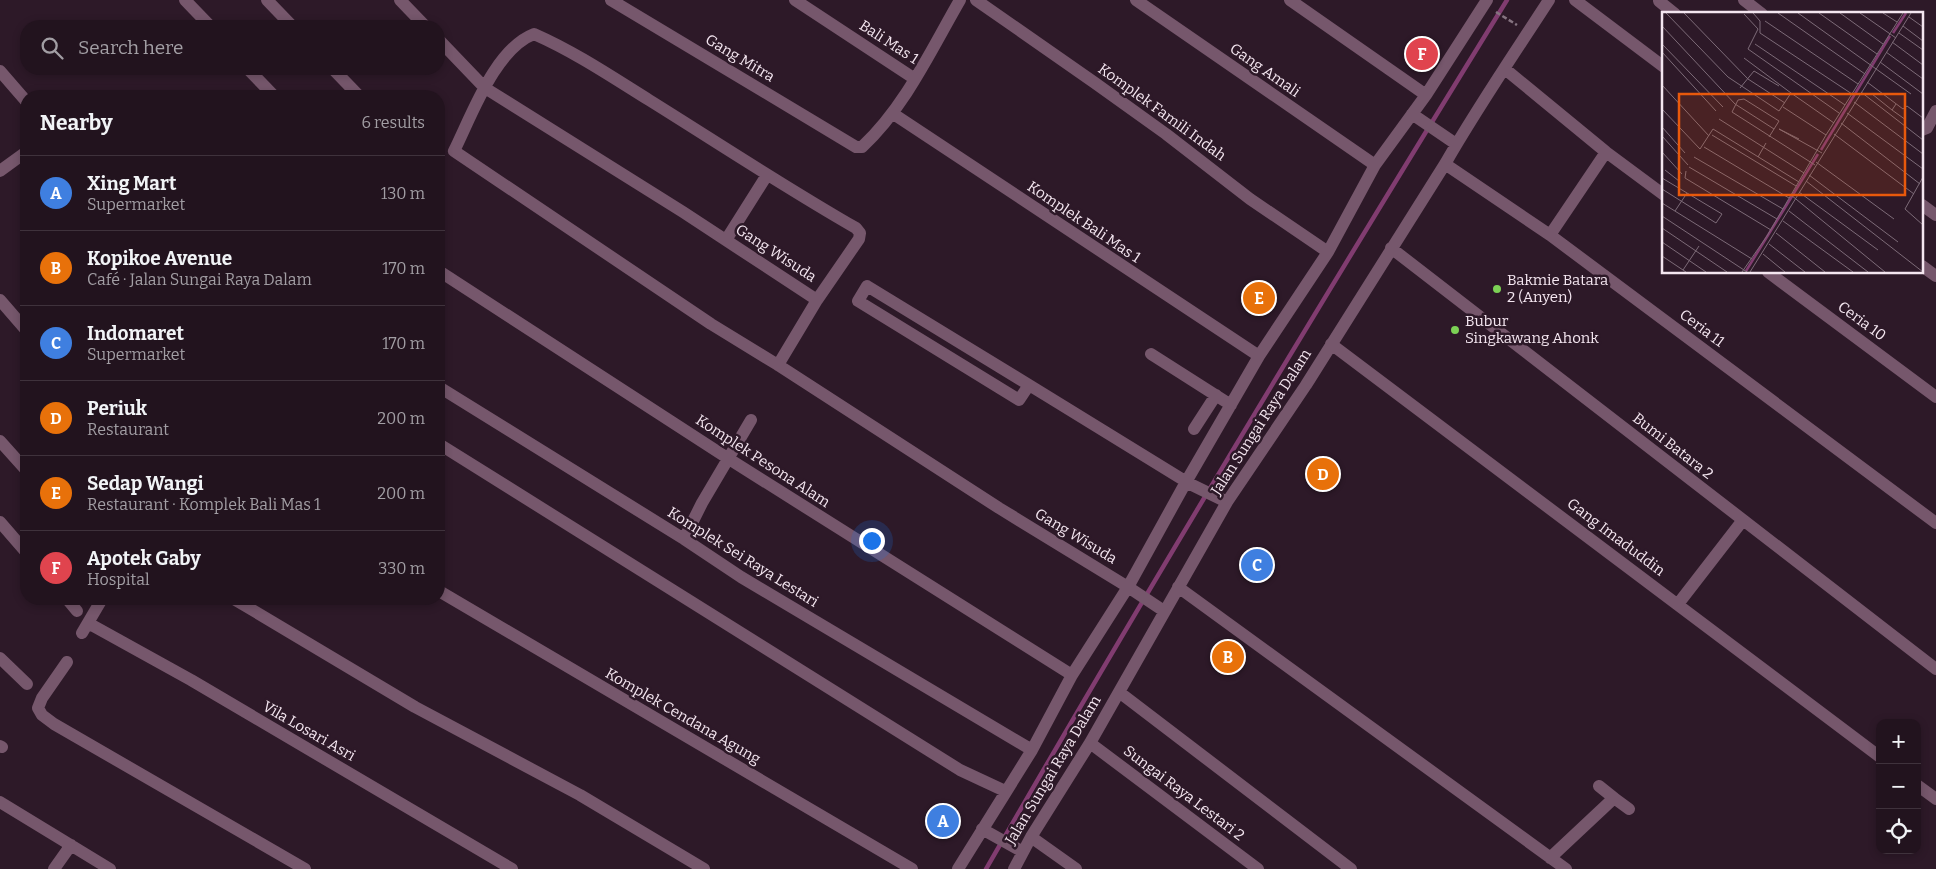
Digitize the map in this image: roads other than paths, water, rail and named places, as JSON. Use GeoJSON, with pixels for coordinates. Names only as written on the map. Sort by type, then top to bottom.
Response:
{"type":"FeatureCollection","features":[{"type":"Feature","properties":{"kind":"street"},"geometry":{"type":"LineString","coordinates":[[185,0],[204,20]]}},
{"type":"Feature","properties":{"kind":"street"},"geometry":{"type":"LineString","coordinates":[[268,0],[286,20]]}},
{"type":"Feature","properties":{"kind":"street"},"geometry":{"type":"LineString","coordinates":[[400,0],[420,20]]}},
{"type":"Feature","properties":{"kind":"street","name":"Gang Mitra"},"geometry":{"type":"LineString","coordinates":[[611,0],[856,147],[862,147],[874,136],[892,113]]}},
{"type":"Feature","properties":{"kind":"street","name":"Bali Mas 1"},"geometry":{"type":"LineString","coordinates":[[795,0],[915,79]]}},
{"type":"Feature","properties":{"kind":"street"},"geometry":{"type":"LineString","coordinates":[[892,113],[915,79],[960,0]]}},
{"type":"Feature","properties":{"kind":"street","name":"Komplek Famili Indah"},"geometry":{"type":"LineString","coordinates":[[976,0],[1166,134],[1250,199],[1328,252]]}},
{"type":"Feature","properties":{"kind":"street","name":"Gang Amali"},"geometry":{"type":"LineString","coordinates":[[1136,0],[1375,165]]}},
{"type":"Feature","properties":{"kind":"street"},"geometry":{"type":"LineString","coordinates":[[1290,0],[1426,95]]}},
{"type":"Feature","properties":{"kind":"street","name":"Jalan Sungai Raya Dalam"},"geometry":{"type":"LineString","coordinates":[[1014,869],[1020,850],[1032,837],[1119,692],[1163,610],[1178,587],[1222,500],[1331,344],[1548,0]]}},
{"type":"Feature","properties":{"kind":"street"},"geometry":{"type":"LineString","coordinates":[[1576,0],[1662,65]]}},
{"type":"Feature","properties":{"kind":"street"},"geometry":{"type":"LineString","coordinates":[[1744,0],[1759,12]]}},
{"type":"Feature","properties":{"kind":"street"},"geometry":{"type":"LineString","coordinates":[[1659,2],[1672,12]]}},
{"type":"Feature","properties":{"kind":"street"},"geometry":{"type":"LineString","coordinates":[[962,868],[987,832],[1005,791],[1032,750],[1072,675],[1128,587],[1188,483],[1229,404],[1328,252],[1375,165],[1416,118],[1426,95],[1486,3]]}},
{"type":"Feature","properties":{"kind":"street"},"geometry":{"type":"LineString","coordinates":[[778,365],[711,324],[454,151],[494,71],[507,54],[524,38],[534,34],[557,44],[609,74],[767,175],[856,228],[860,233],[859,239],[817,300]]}},
{"type":"Feature","properties":{"kind":"street","name":"Gang Wisuda"},"geometry":{"type":"LineString","coordinates":[[445,46],[485,88],[726,240],[817,300],[778,365],[999,508],[1163,610]]}},
{"type":"Feature","properties":{"kind":"street"},"geometry":{"type":"LineString","coordinates":[[1505,69],[1606,152],[1662,194]]}},
{"type":"Feature","properties":{"kind":"street"},"geometry":{"type":"LineString","coordinates":[[0,71],[20,94]]}},
{"type":"Feature","properties":{"kind":"street"},"geometry":{"type":"LineString","coordinates":[[254,75],[268,90]]}},
{"type":"Feature","properties":{"kind":"street"},"geometry":{"type":"LineString","coordinates":[[339,75],[353,90]]}},
{"type":"Feature","properties":{"kind":"street"},"geometry":{"type":"LineString","coordinates":[[1924,129],[1927,128],[1936,111]]}},
{"type":"Feature","properties":{"kind":"street","name":"Komplek Bali Mas 1"},"geometry":{"type":"LineString","coordinates":[[892,113],[1259,356]]}},
{"type":"Feature","properties":{"kind":"street"},"geometry":{"type":"LineString","coordinates":[[1416,118],[1456,144]]}},
{"type":"Feature","properties":{"kind":"street"},"geometry":{"type":"LineString","coordinates":[[1550,235],[1606,152]]}},
{"type":"Feature","properties":{"kind":"street"},"geometry":{"type":"LineString","coordinates":[[0,171],[20,156]]}},
{"type":"Feature","properties":{"kind":"street","name":"Ceria 11"},"geometry":{"type":"LineString","coordinates":[[1445,164],[1550,235],[1936,523]]}},
{"type":"Feature","properties":{"kind":"street"},"geometry":{"type":"LineString","coordinates":[[726,240],[767,175]]}},
{"type":"Feature","properties":{"kind":"street"},"geometry":{"type":"LineString","coordinates":[[1924,206],[1936,215]]}},
{"type":"Feature","properties":{"kind":"street","name":"Bumi Batara 2"},"geometry":{"type":"LineString","coordinates":[[1391,248],[1936,669]]}},
{"type":"Feature","properties":{"kind":"street"},"geometry":{"type":"LineString","coordinates":[[1924,267],[1936,276]]}},
{"type":"Feature","properties":{"kind":"street","name":"Ceria 10"},"geometry":{"type":"LineString","coordinates":[[1771,274],[1936,397]]}},
{"type":"Feature","properties":{"kind":"street","name":"Komplek Pesona Alam"},"geometry":{"type":"LineString","coordinates":[[445,275],[729,459],[1072,675]]}},
{"type":"Feature","properties":{"kind":"street"},"geometry":{"type":"LineString","coordinates":[[1029,385],[1019,400],[858,301],[868,286],[1029,385],[1188,483],[1222,500]]}},
{"type":"Feature","properties":{"kind":"street"},"geometry":{"type":"LineString","coordinates":[[0,300],[20,323]]}},
{"type":"Feature","properties":{"kind":"street","name":"Gang Imaduddin"},"geometry":{"type":"LineString","coordinates":[[1331,344],[1876,754]]}},
{"type":"Feature","properties":{"kind":"street"},"geometry":{"type":"LineString","coordinates":[[1151,354],[1229,404]]}},
{"type":"Feature","properties":{"kind":"street","name":"Komplek Sei Raya Lestari"},"geometry":{"type":"LineString","coordinates":[[445,391],[684,539],[741,578],[1032,750]]}},
{"type":"Feature","properties":{"kind":"street"},"geometry":{"type":"LineString","coordinates":[[1194,429],[1216,395]]}},
{"type":"Feature","properties":{"kind":"street"},"geometry":{"type":"LineString","coordinates":[[1204,437],[1229,404]]}},
{"type":"Feature","properties":{"kind":"street"},"geometry":{"type":"LineString","coordinates":[[684,539],[751,420]]}},
{"type":"Feature","properties":{"kind":"street"},"geometry":{"type":"LineString","coordinates":[[0,441],[20,463]]}},
{"type":"Feature","properties":{"kind":"street"},"geometry":{"type":"LineString","coordinates":[[445,448],[960,770],[1005,791]]}},
{"type":"Feature","properties":{"kind":"street"},"geometry":{"type":"LineString","coordinates":[[1678,604],[1743,520]]}},
{"type":"Feature","properties":{"kind":"street"},"geometry":{"type":"LineString","coordinates":[[0,522],[20,545]]}},
{"type":"Feature","properties":{"kind":"street"},"geometry":{"type":"LineString","coordinates":[[1178,587],[1566,869]]}},
{"type":"Feature","properties":{"kind":"street","name":"Komplek Cendana Agung"},"geometry":{"type":"LineString","coordinates":[[445,595],[912,869]]}},
{"type":"Feature","properties":{"kind":"street"},"geometry":{"type":"LineString","coordinates":[[72,605],[77,611]]}},
{"type":"Feature","properties":{"kind":"street","name":"Vila Losari Asri"},"geometry":{"type":"LineString","coordinates":[[98,605],[85,628],[192,680],[512,869]]}},
{"type":"Feature","properties":{"kind":"street"},"geometry":{"type":"LineString","coordinates":[[244,605],[415,707],[580,794],[704,869]]}},
{"type":"Feature","properties":{"kind":"street"},"geometry":{"type":"LineString","coordinates":[[0,658],[27,684]]}},
{"type":"Feature","properties":{"kind":"street"},"geometry":{"type":"LineString","coordinates":[[67,662],[42,698],[38,708],[42,715],[54,724],[306,869]]}},
{"type":"Feature","properties":{"kind":"street"},"geometry":{"type":"LineString","coordinates":[[1119,692],[1351,869]]}},
{"type":"Feature","properties":{"kind":"street","name":"Sungai Raya Lestari 2"},"geometry":{"type":"LineString","coordinates":[[1090,743],[1258,869]]}},
{"type":"Feature","properties":{"kind":"street"},"geometry":{"type":"LineString","coordinates":[[1599,786],[1629,809]]}},
{"type":"Feature","properties":{"kind":"street"},"geometry":{"type":"LineString","coordinates":[[1921,788],[1936,799]]}},
{"type":"Feature","properties":{"kind":"street"},"geometry":{"type":"LineString","coordinates":[[1550,858],[1614,798]]}},
{"type":"Feature","properties":{"kind":"street"},"geometry":{"type":"LineString","coordinates":[[0,802],[110,869]]}},
{"type":"Feature","properties":{"kind":"street"},"geometry":{"type":"LineString","coordinates":[[987,832],[1020,850]]}},
{"type":"Feature","properties":{"kind":"street"},"geometry":{"type":"LineString","coordinates":[[1032,837],[1076,869]]}},
{"type":"Feature","properties":{"kind":"street"},"geometry":{"type":"LineString","coordinates":[[54,869],[71,845]]}},
{"type":"Feature","properties":{"kind":"waterway"},"geometry":{"type":"LineString","coordinates":[[986,869],[1244,432],[1507,0]]}},
{"type":"Feature","properties":{"kind":"place","name":"Apotek Gaby"},"geometry":{"type":"Point","coordinates":[1422,54]}},
{"type":"Feature","properties":{"kind":"place","name":"Bakmie Batara 2 (Anyen)"},"geometry":{"type":"Point","coordinates":[1497,289]}},
{"type":"Feature","properties":{"kind":"place","name":"Sedap Wangi"},"geometry":{"type":"Point","coordinates":[1259,298]}},
{"type":"Feature","properties":{"kind":"place","name":"Bubur Singkawang Ahonk"},"geometry":{"type":"Point","coordinates":[1455,330]}},
{"type":"Feature","properties":{"kind":"place","name":"Periuk"},"geometry":{"type":"Point","coordinates":[1323,474]}},
{"type":"Feature","properties":{"kind":"place","name":"Indomaret"},"geometry":{"type":"Point","coordinates":[1257,565]}},
{"type":"Feature","properties":{"kind":"place","name":"Kopikoe Avenue"},"geometry":{"type":"Point","coordinates":[1228,657]}},
{"type":"Feature","properties":{"kind":"place","name":"Xing Mart"},"geometry":{"type":"Point","coordinates":[943,821]}}]}
